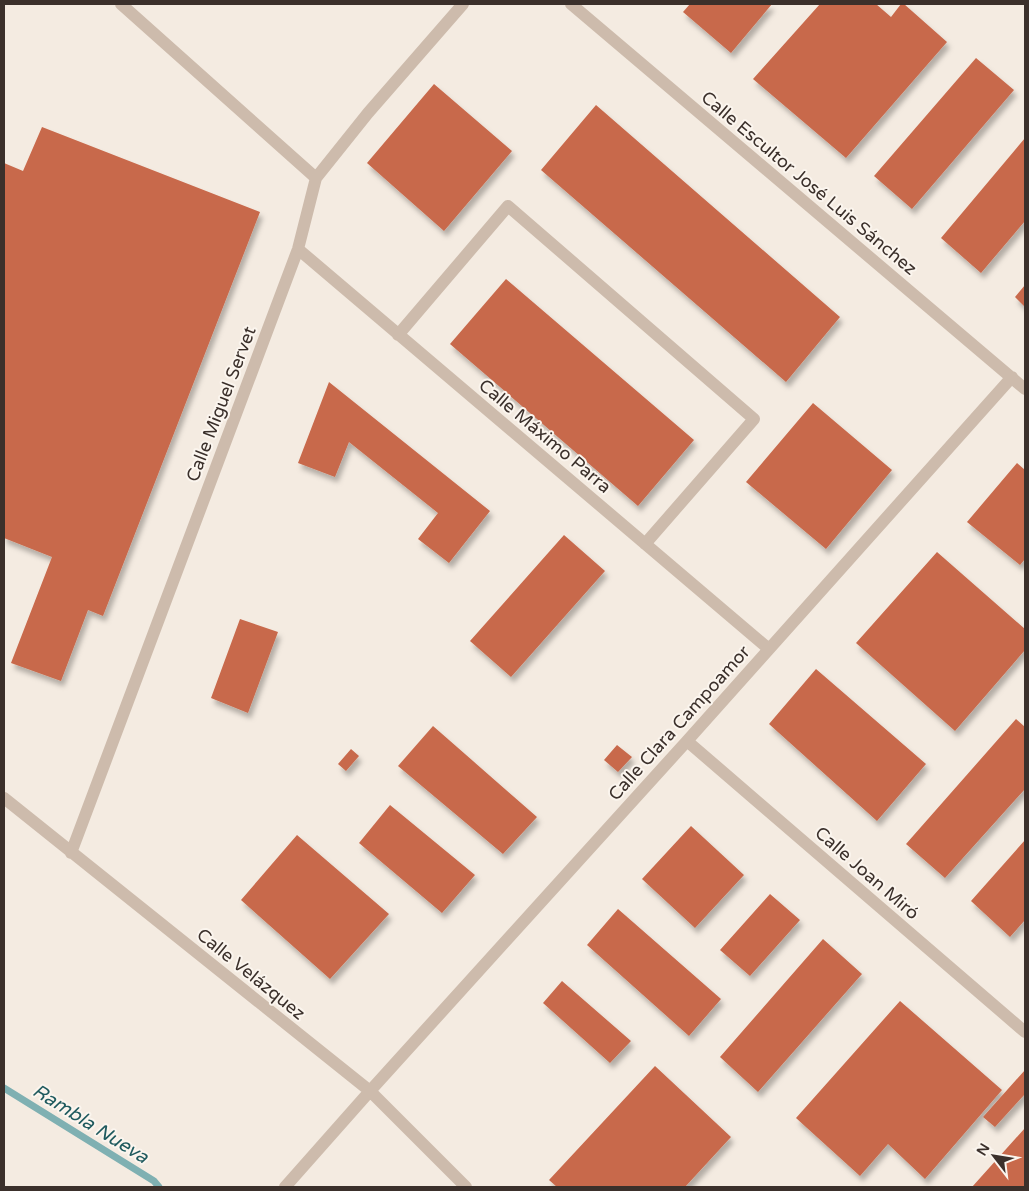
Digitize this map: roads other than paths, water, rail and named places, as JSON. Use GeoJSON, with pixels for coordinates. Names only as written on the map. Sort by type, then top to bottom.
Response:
{"type":"FeatureCollection","features":[{"type":"Feature","properties":{"kind":"street"},"geometry":{"type":"LineString","coordinates":[[121,4],[316,178]]}},
{"type":"Feature","properties":{"kind":"street","name":"Calle Miguel Servet"},"geometry":{"type":"LineString","coordinates":[[71,853],[298,249],[316,178],[368,113],[463,4]]}},
{"type":"Feature","properties":{"kind":"street","name":"Calle Escultor José Luis Sánchez"},"geometry":{"type":"LineString","coordinates":[[571,4],[1025,389]]}},
{"type":"Feature","properties":{"kind":"street"},"geometry":{"type":"LineString","coordinates":[[398,335],[508,206],[754,419],[645,544]]}},
{"type":"Feature","properties":{"kind":"street","name":"Calle Máximo Parra"},"geometry":{"type":"LineString","coordinates":[[298,249],[769,649]]}},
{"type":"Feature","properties":{"kind":"street","name":"Calle Clara Campoamor"},"geometry":{"type":"LineString","coordinates":[[285,1187],[1012,377]]}},
{"type":"Feature","properties":{"kind":"street","name":"Calle Joan Miró"},"geometry":{"type":"LineString","coordinates":[[687,741],[1025,1032]]}},
{"type":"Feature","properties":{"kind":"street","name":"Calle Velázquez"},"geometry":{"type":"LineString","coordinates":[[4,798],[370,1091],[466,1187]]}},
{"type":"Feature","properties":{"kind":"waterway","name":"Rambla Nueva"},"geometry":{"type":"LineString","coordinates":[[4,1088],[154,1181],[159,1187]]}}]}
